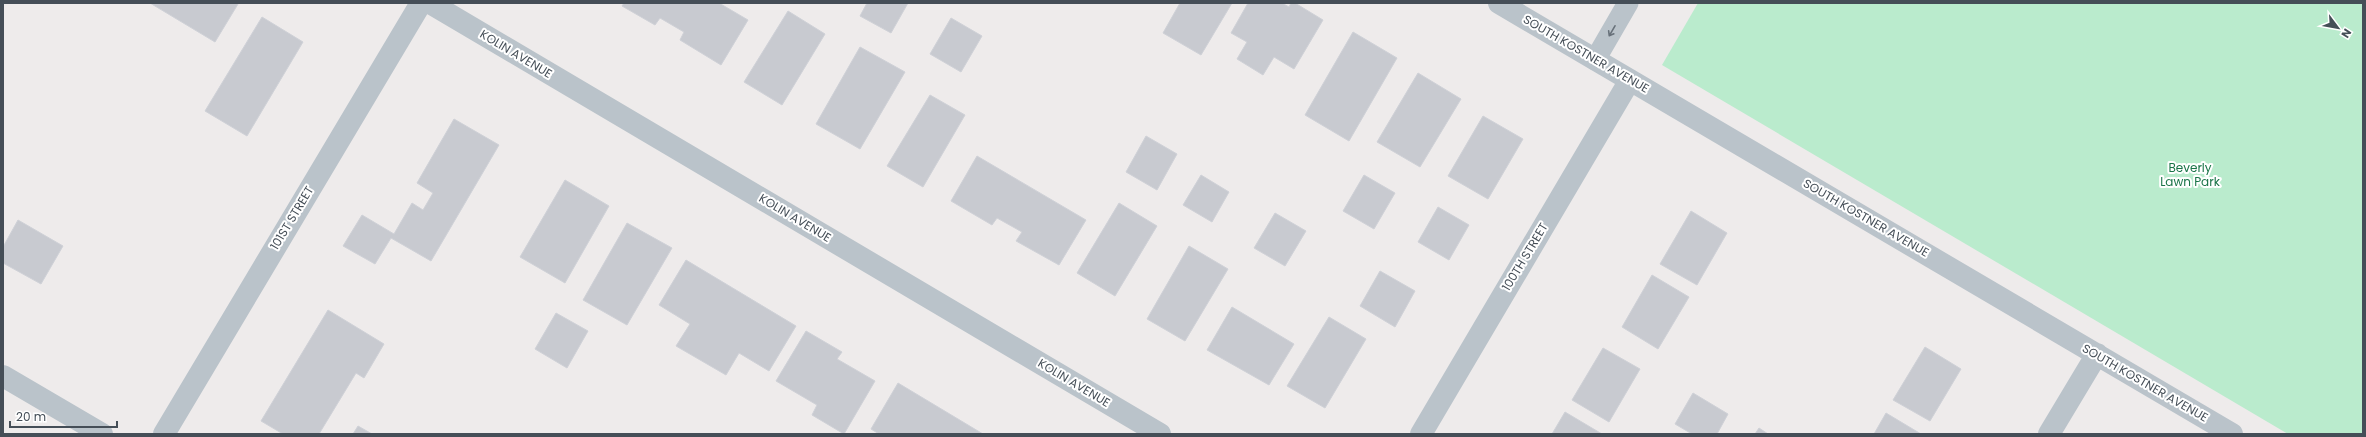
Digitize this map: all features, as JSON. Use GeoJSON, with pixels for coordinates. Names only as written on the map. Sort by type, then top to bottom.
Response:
{"type":"FeatureCollection","features":[{"type":"Feature","properties":{"kind":"street","name":"101ST STREET"},"geometry":{"type":"LineString","coordinates":[[164,434],[421,3]]}},
{"type":"Feature","properties":{"kind":"street","name":"KOLIN AVENUE"},"geometry":{"type":"LineString","coordinates":[[430,3],[1160,434]]}},
{"type":"Feature","properties":{"kind":"street","name":"SOUTH KOSTNER AVENUE"},"geometry":{"type":"LineString","coordinates":[[1499,3],[2232,434]]}},
{"type":"Feature","properties":{"kind":"street","name":"100TH STREET"},"geometry":{"type":"LineString","coordinates":[[1421,434],[1630,80]]}},
{"type":"Feature","properties":{"kind":"street"},"geometry":{"type":"LineString","coordinates":[[2049,434],[2097,354]]}},
{"type":"Feature","properties":{"kind":"street"},"geometry":{"type":"LineString","coordinates":[[3,376],[102,434]]}},
{"type":"Feature","properties":{"kind":"lane"},"geometry":{"type":"LineString","coordinates":[[1595,60],[1628,3]]}},
{"type":"Feature","properties":{"kind":"green space","name":"Beverly Lawn Park"},"geometry":{"type":"Polygon","coordinates":[[[1698,3],[2363,3],[2363,434],[2288,434],[1662,65],[1698,3]]]}},
{"type":"Feature","properties":{"kind":"building"},"geometry":{"type":"Polygon","coordinates":[[[150,3],[236,3],[238,4],[215,42],[150,3]]]}},
{"type":"Feature","properties":{"kind":"building"},"geometry":{"type":"Polygon","coordinates":[[[624,3],[719,3],[748,20],[721,65],[680,40],[684,32],[660,18],[655,25],[622,6],[624,3]]]}},
{"type":"Feature","properties":{"kind":"building"},"geometry":{"type":"Polygon","coordinates":[[[867,3],[908,3],[891,33],[860,16],[867,3]]]}},
{"type":"Feature","properties":{"kind":"building"},"geometry":{"type":"Polygon","coordinates":[[[1180,3],[1232,3],[1201,55],[1163,33],[1180,3]]]}},
{"type":"Feature","properties":{"kind":"building"},"geometry":{"type":"Polygon","coordinates":[[[1248,3],[1282,3],[1289,7],[1291,3],[1295,3],[1323,20],[1294,69],[1274,57],[1263,75],[1237,59],[1247,42],[1231,33],[1248,3]]]}},
{"type":"Feature","properties":{"kind":"building"},"geometry":{"type":"Polygon","coordinates":[[[788,11],[825,34],[782,105],[744,82],[788,11]]]}},
{"type":"Feature","properties":{"kind":"building"},"geometry":{"type":"Polygon","coordinates":[[[262,17],[303,42],[247,136],[205,111],[262,17]]]}},
{"type":"Feature","properties":{"kind":"building"},"geometry":{"type":"Polygon","coordinates":[[[951,18],[982,36],[961,72],[930,54],[951,18]]]}},
{"type":"Feature","properties":{"kind":"building"},"geometry":{"type":"Polygon","coordinates":[[[1353,32],[1397,58],[1349,141],[1305,115],[1353,32]]]}},
{"type":"Feature","properties":{"kind":"building"},"geometry":{"type":"Polygon","coordinates":[[[860,47],[905,72],[860,149],[816,124],[860,47]]]}},
{"type":"Feature","properties":{"kind":"building"},"geometry":{"type":"Polygon","coordinates":[[[1418,73],[1461,99],[1420,167],[1377,142],[1418,73]]]}},
{"type":"Feature","properties":{"kind":"building"},"geometry":{"type":"Polygon","coordinates":[[[930,95],[965,115],[923,187],[887,166],[930,95]]]}},
{"type":"Feature","properties":{"kind":"building"},"geometry":{"type":"Polygon","coordinates":[[[1483,116],[1523,139],[1488,199],[1448,176],[1483,116]]]}},
{"type":"Feature","properties":{"kind":"building"},"geometry":{"type":"Polygon","coordinates":[[[454,119],[499,145],[431,261],[391,238],[375,264],[343,246],[362,215],[394,234],[412,203],[423,210],[433,193],[417,183],[454,119]]]}},
{"type":"Feature","properties":{"kind":"building"},"geometry":{"type":"Polygon","coordinates":[[[1146,136],[1177,154],[1157,190],[1126,172],[1146,136]]]}},
{"type":"Feature","properties":{"kind":"building"},"geometry":{"type":"Polygon","coordinates":[[[977,156],[1086,220],[1059,265],[1016,241],[1022,232],[997,218],[992,225],[951,201],[977,156]]]}},
{"type":"Feature","properties":{"kind":"building"},"geometry":{"type":"Polygon","coordinates":[[[1201,175],[1229,192],[1212,222],[1183,205],[1201,175]]]}},
{"type":"Feature","properties":{"kind":"building"},"geometry":{"type":"Polygon","coordinates":[[[1364,175],[1395,193],[1374,229],[1343,211],[1364,175]]]}},
{"type":"Feature","properties":{"kind":"building"},"geometry":{"type":"Polygon","coordinates":[[[565,180],[609,206],[565,283],[520,257],[565,180]]]}},
{"type":"Feature","properties":{"kind":"building"},"geometry":{"type":"Polygon","coordinates":[[[1119,203],[1157,226],[1115,296],[1077,273],[1119,203]]]}},
{"type":"Feature","properties":{"kind":"building"},"geometry":{"type":"Polygon","coordinates":[[[1438,207],[1469,225],[1449,260],[1418,242],[1438,207]]]}},
{"type":"Feature","properties":{"kind":"building"},"geometry":{"type":"Polygon","coordinates":[[[1691,211],[1727,233],[1697,285],[1660,264],[1691,211]]]}},
{"type":"Feature","properties":{"kind":"building"},"geometry":{"type":"Polygon","coordinates":[[[1275,213],[1306,231],[1285,266],[1254,248],[1275,213]]]}},
{"type":"Feature","properties":{"kind":"building"},"geometry":{"type":"Polygon","coordinates":[[[18,220],[63,246],[41,284],[3,263],[3,247],[18,220]]]}},
{"type":"Feature","properties":{"kind":"building"},"geometry":{"type":"Polygon","coordinates":[[[627,223],[672,248],[627,325],[583,300],[627,223]]]}},
{"type":"Feature","properties":{"kind":"building"},"geometry":{"type":"Polygon","coordinates":[[[1189,246],[1228,269],[1185,341],[1147,319],[1189,246]]]}},
{"type":"Feature","properties":{"kind":"building"},"geometry":{"type":"Polygon","coordinates":[[[686,260],[796,326],[769,371],[739,353],[726,375],[676,346],[690,324],[659,305],[686,260]]]}},
{"type":"Feature","properties":{"kind":"building"},"geometry":{"type":"Polygon","coordinates":[[[1380,271],[1415,291],[1395,327],[1360,306],[1380,271]]]}},
{"type":"Feature","properties":{"kind":"building"},"geometry":{"type":"Polygon","coordinates":[[[1652,275],[1689,297],[1658,349],[1622,327],[1652,275]]]}},
{"type":"Feature","properties":{"kind":"building"},"geometry":{"type":"Polygon","coordinates":[[[1232,307],[1294,344],[1269,385],[1207,350],[1232,307]]]}},
{"type":"Feature","properties":{"kind":"building"},"geometry":{"type":"Polygon","coordinates":[[[328,310],[384,344],[364,378],[356,373],[319,434],[283,434],[261,421],[328,310]]]}},
{"type":"Feature","properties":{"kind":"building"},"geometry":{"type":"Polygon","coordinates":[[[556,313],[588,331],[567,368],[535,349],[556,313]]]}},
{"type":"Feature","properties":{"kind":"building"},"geometry":{"type":"Polygon","coordinates":[[[1329,317],[1366,339],[1325,408],[1287,386],[1329,317]]]}},
{"type":"Feature","properties":{"kind":"building"},"geometry":{"type":"Polygon","coordinates":[[[806,331],[842,352],[837,359],[875,381],[844,434],[812,415],[817,405],[776,381],[806,331]]]}},
{"type":"Feature","properties":{"kind":"building"},"geometry":{"type":"Polygon","coordinates":[[[1925,347],[1961,369],[1930,421],[1893,400],[1925,347]]]}},
{"type":"Feature","properties":{"kind":"building"},"geometry":{"type":"Polygon","coordinates":[[[1603,348],[1640,369],[1609,422],[1572,400],[1603,348]]]}},
{"type":"Feature","properties":{"kind":"building"},"geometry":{"type":"Polygon","coordinates":[[[898,383],[983,434],[879,434],[871,429],[898,383]]]}},
{"type":"Feature","properties":{"kind":"building"},"geometry":{"type":"Polygon","coordinates":[[[1693,393],[1728,414],[1717,434],[1692,434],[1675,424],[1693,393]]]}},
{"type":"Feature","properties":{"kind":"building"},"geometry":{"type":"Polygon","coordinates":[[[1565,412],[1602,434],[1552,434],[1565,412]]]}},
{"type":"Feature","properties":{"kind":"building"},"geometry":{"type":"Polygon","coordinates":[[[1886,413],[1921,434],[1874,434],[1886,413]]]}},
{"type":"Feature","properties":{"kind":"building"},"geometry":{"type":"Polygon","coordinates":[[[358,426],[372,434],[353,434],[358,426]]]}},
{"type":"Feature","properties":{"kind":"building"},"geometry":{"type":"Polygon","coordinates":[[[1759,428],[1768,434],[1755,434],[1759,428]]]}}]}
